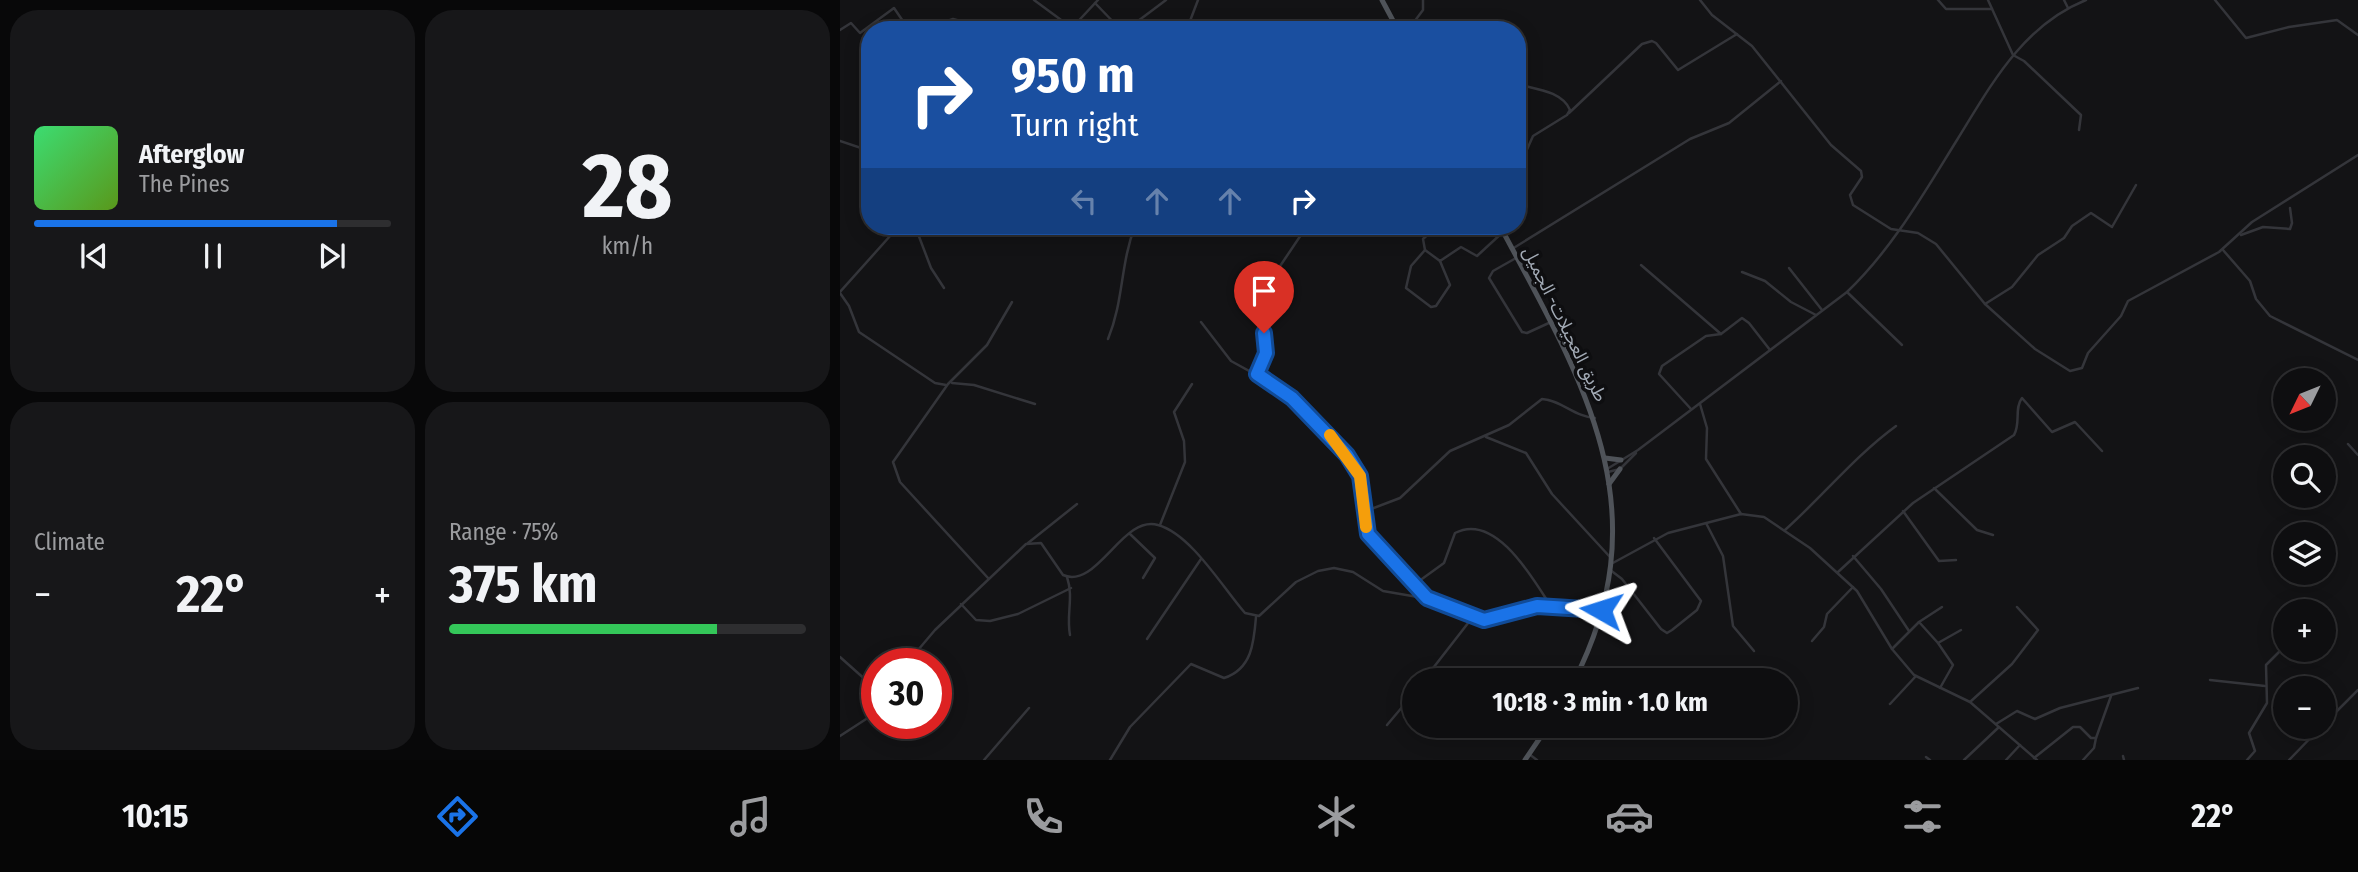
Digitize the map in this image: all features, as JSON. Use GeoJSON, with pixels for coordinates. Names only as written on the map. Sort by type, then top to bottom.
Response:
{"type":"FeatureCollection","features":[{"type":"Feature","properties":{"kind":"main road"},"geometry":{"type":"LineString","coordinates":[[1382,0],[1393,21]]}},
{"type":"Feature","properties":{"kind":"main road","name":"طريق العجيلات- الجميل"},"geometry":{"type":"LineString","coordinates":[[1505,235],[1581,383],[1595,418],[1605,458],[1609,484],[1609,567],[1601,610],[1579,668]]}},
{"type":"Feature","properties":{"kind":"main road"},"geometry":{"type":"LineString","coordinates":[[1605,458],[1621,460]]}},
{"type":"Feature","properties":{"kind":"main road"},"geometry":{"type":"LineString","coordinates":[[1609,484],[1620,469]]}},
{"type":"Feature","properties":{"kind":"main road"},"geometry":{"type":"LineString","coordinates":[[1527,757],[1540,738]]}},
{"type":"Feature","properties":{"kind":"street"},"geometry":{"type":"LineString","coordinates":[[1034,0],[1061,21]]}},
{"type":"Feature","properties":{"kind":"street"},"geometry":{"type":"LineString","coordinates":[[1138,21],[1166,0]]}},
{"type":"Feature","properties":{"kind":"street"},"geometry":{"type":"LineString","coordinates":[[1190,21],[1198,0]]}},
{"type":"Feature","properties":{"kind":"street"},"geometry":{"type":"LineString","coordinates":[[1415,21],[1423,10],[1423,0]]}},
{"type":"Feature","properties":{"kind":"street"},"geometry":{"type":"LineString","coordinates":[[1700,0],[1712,15],[1738,34],[1781,81],[1830,145],[1861,171],[1862,177],[1850,195],[1851,203],[1899,232],[1918,233],[1936,244],[1985,304],[2035,349],[2070,371],[2076,371],[2086,364],[2091,348],[2121,316],[2128,301],[2223,250],[2252,222],[2358,155]]}},
{"type":"Feature","properties":{"kind":"street"},"geometry":{"type":"LineString","coordinates":[[1938,0],[1946,9],[1992,9]]}},
{"type":"Feature","properties":{"kind":"street"},"geometry":{"type":"LineString","coordinates":[[1988,0],[2013,55],[2024,61],[2081,116],[2079,130]]}},
{"type":"Feature","properties":{"kind":"street"},"geometry":{"type":"LineString","coordinates":[[2064,0],[2068,8]]}},
{"type":"Feature","properties":{"kind":"street"},"geometry":{"type":"LineString","coordinates":[[1607,470],[1638,450],[1847,292],[1870,270],[1899,232],[2013,55],[2036,31],[2068,8],[2086,0]]}},
{"type":"Feature","properties":{"kind":"street"},"geometry":{"type":"LineString","coordinates":[[2216,0],[2246,38],[2289,27],[2337,20],[2358,35]]}},
{"type":"Feature","properties":{"kind":"street"},"geometry":{"type":"LineString","coordinates":[[1078,21],[1097,1],[1114,21]]}},
{"type":"Feature","properties":{"kind":"street"},"geometry":{"type":"LineString","coordinates":[[876,21],[894,8],[903,21]]}},
{"type":"Feature","properties":{"kind":"street"},"geometry":{"type":"LineString","coordinates":[[840,30],[851,23],[861,32]]}},
{"type":"Feature","properties":{"kind":"street"},"geometry":{"type":"LineString","coordinates":[[1526,152],[1533,136],[1569,113],[1642,44],[1652,41],[1656,43],[1678,69],[1738,34]]}},
{"type":"Feature","properties":{"kind":"street"},"geometry":{"type":"LineString","coordinates":[[1512,248],[1670,151],[1729,123],[1781,81]]}},
{"type":"Feature","properties":{"kind":"street"},"geometry":{"type":"LineString","coordinates":[[1526,86],[1555,95],[1567,103],[1569,113]]}},
{"type":"Feature","properties":{"kind":"street"},"geometry":{"type":"LineString","coordinates":[[840,141],[861,148]]}},
{"type":"Feature","properties":{"kind":"street"},"geometry":{"type":"LineString","coordinates":[[1985,304],[2017,283],[2029,263],[2064,238],[2086,215],[2091,214],[2112,228],[2136,185]]}},
{"type":"Feature","properties":{"kind":"street"},"geometry":{"type":"LineString","coordinates":[[2237,236],[2263,227],[2290,229],[2290,208]]}},
{"type":"Feature","properties":{"kind":"street"},"geometry":{"type":"LineString","coordinates":[[891,235],[840,293],[849,306],[859,332],[935,383],[974,384],[1035,404]]}},
{"type":"Feature","properties":{"kind":"street"},"geometry":{"type":"LineString","coordinates":[[918,235],[931,268],[944,288]]}},
{"type":"Feature","properties":{"kind":"street"},"geometry":{"type":"LineString","coordinates":[[1108,339],[1121,303],[1120,277],[1132,235]]}},
{"type":"Feature","properties":{"kind":"street"},"geometry":{"type":"LineString","coordinates":[[1257,374],[1266,353],[1264,333],[1270,321],[1266,287],[1301,235]]}},
{"type":"Feature","properties":{"kind":"street"},"geometry":{"type":"LineString","coordinates":[[1425,235],[1425,250],[1411,266],[1406,288],[1431,307],[1436,306],[1450,285],[1440,261],[1425,250]]}},
{"type":"Feature","properties":{"kind":"street"},"geometry":{"type":"LineString","coordinates":[[1440,261],[1461,247],[1476,257],[1496,235]]}},
{"type":"Feature","properties":{"kind":"street"},"geometry":{"type":"LineString","coordinates":[[2223,250],[2250,281],[2256,299],[2270,316],[2296,327],[2335,352],[2358,360]]}},
{"type":"Feature","properties":{"kind":"street"},"geometry":{"type":"LineString","coordinates":[[1517,258],[1493,271],[1489,278],[1522,332],[1551,321]]}},
{"type":"Feature","properties":{"kind":"street"},"geometry":{"type":"LineString","coordinates":[[1641,265],[1676,298],[1705,317],[1721,334]]}},
{"type":"Feature","properties":{"kind":"street"},"geometry":{"type":"LineString","coordinates":[[1789,268],[1822,310]]}},
{"type":"Feature","properties":{"kind":"street"},"geometry":{"type":"LineString","coordinates":[[1741,272],[1765,281],[1791,302],[1816,315]]}},
{"type":"Feature","properties":{"kind":"street"},"geometry":{"type":"LineString","coordinates":[[1847,292],[1902,345]]}},
{"type":"Feature","properties":{"kind":"street"},"geometry":{"type":"LineString","coordinates":[[988,578],[900,482],[893,468],[895,455],[948,384],[987,345],[1012,302]]}},
{"type":"Feature","properties":{"kind":"street"},"geometry":{"type":"LineString","coordinates":[[1691,409],[1663,381],[1659,371],[1706,336],[1721,334],[1736,320],[1744,319],[1770,350]]}},
{"type":"Feature","properties":{"kind":"street"},"geometry":{"type":"LineString","coordinates":[[1201,322],[1231,361],[1257,374],[1292,398],[1347,455],[1360,476],[1368,534],[1427,598]]}},
{"type":"Feature","properties":{"kind":"street"},"geometry":{"type":"LineString","coordinates":[[1160,525],[1185,462],[1184,441],[1174,412],[1192,384]]}},
{"type":"Feature","properties":{"kind":"street"},"geometry":{"type":"LineString","coordinates":[[1838,572],[1903,512],[2014,435],[2018,426],[2018,403],[2022,398],[2052,432],[2075,422],[2102,451]]}},
{"type":"Feature","properties":{"kind":"street"},"geometry":{"type":"LineString","coordinates":[[1365,512],[1400,498],[1450,451],[1508,425],[1542,399],[1550,400],[1579,415],[1595,418]]}},
{"type":"Feature","properties":{"kind":"street"},"geometry":{"type":"LineString","coordinates":[[1699,403],[1707,428],[1706,459],[1741,514]]}},
{"type":"Feature","properties":{"kind":"street"},"geometry":{"type":"LineString","coordinates":[[1785,530],[1830,490],[1858,457],[1895,426]]}},
{"type":"Feature","properties":{"kind":"street"},"geometry":{"type":"LineString","coordinates":[[1485,437],[1527,453],[1552,494],[1609,557]]}},
{"type":"Feature","properties":{"kind":"street"},"geometry":{"type":"LineString","coordinates":[[2348,444],[2358,455]]}},
{"type":"Feature","properties":{"kind":"street"},"geometry":{"type":"LineString","coordinates":[[1607,470],[1620,469],[1638,450]]}},
{"type":"Feature","properties":{"kind":"street"},"geometry":{"type":"LineString","coordinates":[[1934,488],[1977,530],[1993,536]]}},
{"type":"Feature","properties":{"kind":"street"},"geometry":{"type":"LineString","coordinates":[[921,648],[988,578],[1077,504]]}},
{"type":"Feature","properties":{"kind":"street"},"geometry":{"type":"LineString","coordinates":[[1903,512],[1939,561],[1956,560]]}},
{"type":"Feature","properties":{"kind":"street"},"geometry":{"type":"LineString","coordinates":[[1654,538],[1701,601],[1697,610],[1669,632],[1661,629],[1622,579],[1609,567],[1654,538],[1741,514],[1758,515],[1785,530],[1853,587],[1892,649],[1916,676],[1970,702],[2035,759],[2073,727],[2080,727],[2091,738],[2096,738]]}},
{"type":"Feature","properties":{"kind":"street"},"geometry":{"type":"LineString","coordinates":[[1706,523],[1723,556],[1733,626],[1754,651]]}},
{"type":"Feature","properties":{"kind":"street"},"geometry":{"type":"LineString","coordinates":[[1067,577],[1082,576],[1144,525],[1160,525],[1201,559],[1245,613],[1256,617]]}},
{"type":"Feature","properties":{"kind":"street"},"geometry":{"type":"LineString","coordinates":[[1415,584],[1444,563],[1455,533],[1474,528],[1491,535],[1516,555],[1550,605]]}},
{"type":"Feature","properties":{"kind":"street"},"geometry":{"type":"LineString","coordinates":[[1130,534],[1154,558],[1143,578]]}},
{"type":"Feature","properties":{"kind":"street"},"geometry":{"type":"LineString","coordinates":[[1028,543],[1041,543],[1060,572],[1067,577],[1071,588],[1068,622],[1070,635]]}},
{"type":"Feature","properties":{"kind":"street"},"geometry":{"type":"LineString","coordinates":[[1853,556],[1881,589],[1909,631]]}},
{"type":"Feature","properties":{"kind":"street"},"geometry":{"type":"LineString","coordinates":[[1147,639],[1201,559]]}},
{"type":"Feature","properties":{"kind":"street"},"geometry":{"type":"LineString","coordinates":[[1110,760],[1130,727],[1191,664],[1224,678],[1243,666],[1251,653],[1256,617],[1296,582],[1328,569],[1346,569],[1390,593],[1427,598],[1472,618],[1490,620],[1527,608],[1550,605],[1601,610]]}},
{"type":"Feature","properties":{"kind":"street"},"geometry":{"type":"LineString","coordinates":[[1812,641],[1824,627],[1827,614],[1853,587]]}},
{"type":"Feature","properties":{"kind":"street"},"geometry":{"type":"LineString","coordinates":[[961,604],[976,620],[990,621],[1018,614],[1071,588]]}},
{"type":"Feature","properties":{"kind":"street"},"geometry":{"type":"LineString","coordinates":[[1892,649],[1919,622],[1942,607]]}},
{"type":"Feature","properties":{"kind":"street"},"geometry":{"type":"LineString","coordinates":[[1970,702],[2012,663],[2038,631],[2017,607]]}},
{"type":"Feature","properties":{"kind":"street"},"geometry":{"type":"LineString","coordinates":[[1433,668],[1472,618]]}},
{"type":"Feature","properties":{"kind":"street"},"geometry":{"type":"LineString","coordinates":[[1919,622],[1953,665],[1940,688]]}},
{"type":"Feature","properties":{"kind":"street"},"geometry":{"type":"LineString","coordinates":[[1938,643],[1961,630]]}},
{"type":"Feature","properties":{"kind":"street"},"geometry":{"type":"LineString","coordinates":[[840,657],[861,676]]}},
{"type":"Feature","properties":{"kind":"street"},"geometry":{"type":"LineString","coordinates":[[2248,760],[2255,751],[2249,733],[2267,703],[2266,665],[2273,658]]}},
{"type":"Feature","properties":{"kind":"street"},"geometry":{"type":"LineString","coordinates":[[1890,704],[1916,676]]}},
{"type":"Feature","properties":{"kind":"street"},"geometry":{"type":"LineString","coordinates":[[2210,680],[2265,686]]}},
{"type":"Feature","properties":{"kind":"street"},"geometry":{"type":"LineString","coordinates":[[1964,760],[1998,725],[2020,710],[2035,719],[2060,709],[2138,688]]}},
{"type":"Feature","properties":{"kind":"street"},"geometry":{"type":"LineString","coordinates":[[2336,712],[2358,691]]}},
{"type":"Feature","properties":{"kind":"street"},"geometry":{"type":"LineString","coordinates":[[2084,760],[2094,748],[2112,695]]}},
{"type":"Feature","properties":{"kind":"street"},"geometry":{"type":"LineString","coordinates":[[2097,700],[2106,709]]}},
{"type":"Feature","properties":{"kind":"street"},"geometry":{"type":"LineString","coordinates":[[1387,725],[1402,707]]}},
{"type":"Feature","properties":{"kind":"street"},"geometry":{"type":"LineString","coordinates":[[984,760],[1029,708]]}},
{"type":"Feature","properties":{"kind":"street"},"geometry":{"type":"LineString","coordinates":[[840,736],[861,722]]}},
{"type":"Feature","properties":{"kind":"street"},"geometry":{"type":"LineString","coordinates":[[2289,760],[2309,739]]}},
{"type":"Feature","properties":{"kind":"street"},"geometry":{"type":"LineString","coordinates":[[2006,760],[2020,745]]}},
{"type":"Feature","properties":{"kind":"street"},"geometry":{"type":"LineString","coordinates":[[1527,757],[1537,760]]}},
{"type":"Feature","properties":{"kind":"street"},"geometry":{"type":"LineString","coordinates":[[1926,757],[1930,760]]}},
{"type":"Feature","properties":{"kind":"slow traffic"},"geometry":{"type":"LineString","coordinates":[[1330,435],[1360,476],[1366,527]]}},
{"type":"Feature","properties":{"kind":"route"},"geometry":{"type":"LineString","coordinates":[[1264,333],[1266,353],[1257,374],[1292,398],[1347,455],[1360,476],[1368,534],[1427,598],[1472,618],[1484,620],[1537,606],[1601,610]]}}]}
